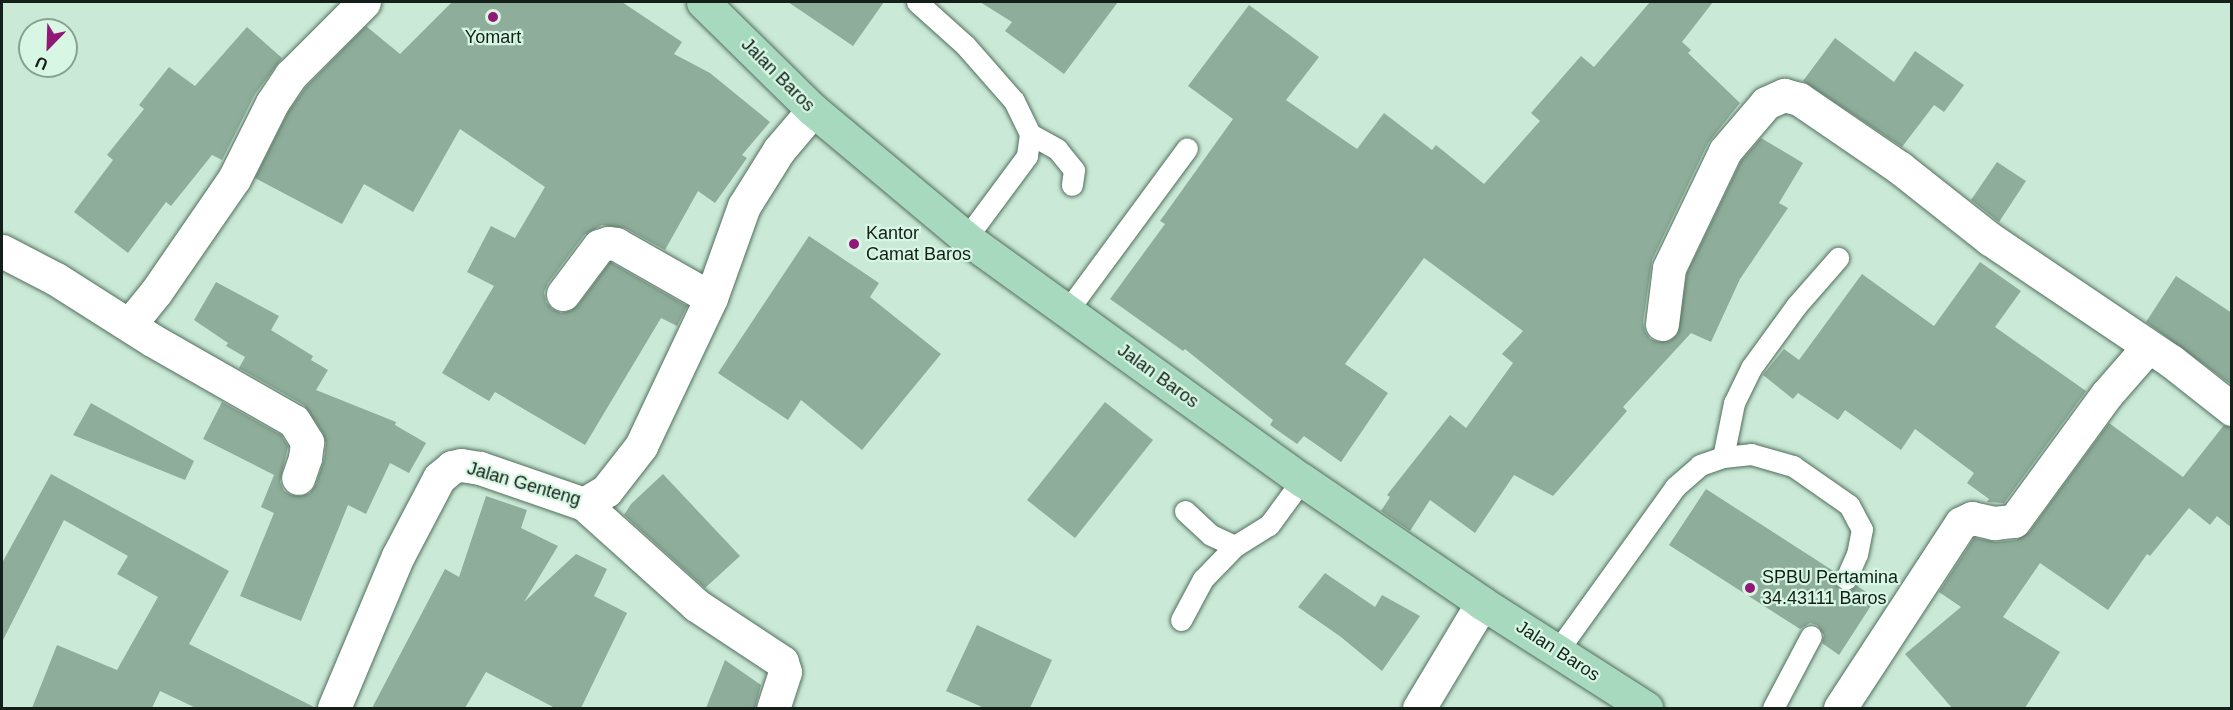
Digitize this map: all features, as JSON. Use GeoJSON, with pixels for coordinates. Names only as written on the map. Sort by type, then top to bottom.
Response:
{"type":"FeatureCollection","features":[{"type":"Feature","properties":{"kind":"main road","name":"Jalan Baros"},"geometry":{"type":"LineString","coordinates":[[703,2],[813,110],[966,238],[1302,480],[1482,603],[1646,708]]}},
{"type":"Feature","properties":{"kind":"street"},"geometry":{"type":"LineString","coordinates":[[130,324],[234,179],[267,112],[291,75],[364,2]]}},
{"type":"Feature","properties":{"kind":"street"},"geometry":{"type":"LineString","coordinates":[[1662,324],[1669,268],[1725,151],[1766,103],[1784,95],[1799,99],[1900,168],[1990,239],[2148,348],[2171,361],[2232,409]]}},
{"type":"Feature","properties":{"kind":"street","name":"Jalan Genteng"},"geometry":{"type":"LineString","coordinates":[[334,708],[398,556],[442,474],[456,466],[471,466],[584,504],[606,491],[641,447],[711,298],[744,206],[779,150],[813,110]]}},
{"type":"Feature","properties":{"kind":"street"},"geometry":{"type":"LineString","coordinates":[[563,294],[599,246],[608,243],[616,244],[711,298]]}},
{"type":"Feature","properties":{"kind":"street"},"geometry":{"type":"LineString","coordinates":[[2,251],[56,279],[294,421],[307,442],[305,458],[298,478]]}},
{"type":"Feature","properties":{"kind":"street"},"geometry":{"type":"LineString","coordinates":[[1840,708],[1960,523],[1972,518],[1994,523],[2014,521],[2107,394],[2148,348]]}},
{"type":"Feature","properties":{"kind":"street"},"geometry":{"type":"LineString","coordinates":[[584,504],[696,605],[782,662],[785,672],[773,708]]}},
{"type":"Feature","properties":{"kind":"street"},"geometry":{"type":"LineString","coordinates":[[1419,708],[1482,603]]}},
{"type":"Feature","properties":{"kind":"lane"},"geometry":{"type":"LineString","coordinates":[[917,2],[965,45],[1014,101],[1030,134],[1028,156],[966,238]]}},
{"type":"Feature","properties":{"kind":"lane"},"geometry":{"type":"LineString","coordinates":[[1030,134],[1057,149],[1074,170],[1072,185]]}},
{"type":"Feature","properties":{"kind":"lane"},"geometry":{"type":"LineString","coordinates":[[1067,311],[1187,148]]}},
{"type":"Feature","properties":{"kind":"lane"},"geometry":{"type":"LineString","coordinates":[[1723,457],[1734,403],[1751,368],[1796,306],[1838,258]]}},
{"type":"Feature","properties":{"kind":"lane"},"geometry":{"type":"LineString","coordinates":[[1558,650],[1675,487],[1700,465],[1723,457],[1751,454],[1793,466],[1849,505],[1862,529],[1857,554],[1846,579]]}},
{"type":"Feature","properties":{"kind":"lane"},"geometry":{"type":"LineString","coordinates":[[1181,620],[1203,579],[1235,546],[1269,525],[1302,480]]}},
{"type":"Feature","properties":{"kind":"lane"},"geometry":{"type":"LineString","coordinates":[[1185,511],[1211,535],[1235,546]]}},
{"type":"Feature","properties":{"kind":"lane"},"geometry":{"type":"LineString","coordinates":[[1773,708],[1811,636]]}},
{"type":"Feature","properties":{"kind":"building"},"geometry":{"type":"Polygon","coordinates":[[[452,2],[622,2],[682,42],[674,54],[710,73],[770,122],[742,155],[747,158],[715,203],[698,191],[665,250],[625,228],[602,225],[584,235],[548,283],[544,292],[546,302],[552,309],[561,313],[570,311],[578,305],[610,262],[687,306],[677,326],[661,318],[585,445],[495,392],[489,401],[442,373],[494,286],[467,272],[491,226],[515,238],[545,187],[460,129],[413,212],[364,184],[342,224],[255,178],[288,112],[306,87],[366,26],[400,54],[452,2]]]}},
{"type":"Feature","properties":{"kind":"building"},"geometry":{"type":"Polygon","coordinates":[[[788,2],[884,2],[853,46],[788,2]]]}},
{"type":"Feature","properties":{"kind":"building"},"geometry":{"type":"Polygon","coordinates":[[[980,2],[1118,2],[1064,74],[1005,31],[1012,22],[980,2]]]}},
{"type":"Feature","properties":{"kind":"building"},"geometry":{"type":"Polygon","coordinates":[[[1650,2],[1713,2],[1682,42],[1691,50],[1688,53],[1740,103],[1708,143],[1652,260],[1643,322],[1650,339],[1659,342],[1669,341],[1677,335],[1687,273],[1741,161],[1761,138],[1803,163],[1779,203],[1788,208],[1740,279],[1711,342],[1691,333],[1623,407],[1627,411],[1553,496],[1514,475],[1475,533],[1430,500],[1410,531],[1381,511],[1390,497],[1387,495],[1450,415],[1466,428],[1513,363],[1502,354],[1523,331],[1424,258],[1345,364],[1388,393],[1341,462],[1304,436],[1297,444],[1270,425],[1273,420],[1185,349],[1183,351],[1110,299],[1165,224],[1160,221],[1233,119],[1188,86],[1249,5],[1319,57],[1286,100],[1357,149],[1384,113],[1432,150],[1436,145],[1484,184],[1540,121],[1531,113],[1581,56],[1594,67],[1650,2]]]}},
{"type":"Feature","properties":{"kind":"building"},"geometry":{"type":"Polygon","coordinates":[[[247,27],[282,58],[255,94],[222,160],[212,155],[171,206],[166,202],[128,253],[74,212],[113,160],[107,155],[144,109],[139,105],[169,67],[195,86],[247,27]]]}},
{"type":"Feature","properties":{"kind":"building"},"geometry":{"type":"Polygon","coordinates":[[[1835,38],[1894,82],[1915,51],[1964,85],[1944,112],[1934,105],[1902,147],[1803,81],[1835,38]]]}},
{"type":"Feature","properties":{"kind":"building"},"geometry":{"type":"Polygon","coordinates":[[[1997,162],[2026,181],[1999,222],[1971,200],[1997,162]]]}},
{"type":"Feature","properties":{"kind":"building"},"geometry":{"type":"Polygon","coordinates":[[[809,236],[879,283],[870,297],[941,354],[862,450],[801,400],[788,420],[718,373],[809,236]]]}},
{"type":"Feature","properties":{"kind":"building"},"geometry":{"type":"Polygon","coordinates":[[[1980,262],[2021,291],[1995,327],[2086,391],[2004,503],[1987,502],[1989,499],[1967,483],[1974,473],[1915,429],[1901,450],[1845,410],[1838,420],[1798,393],[1793,399],[1763,375],[1784,349],[1799,360],[1862,274],[1934,326],[1980,262]]]}},
{"type":"Feature","properties":{"kind":"building"},"geometry":{"type":"Polygon","coordinates":[[[2176,276],[2232,313],[2232,385],[2146,322],[2176,276]]]}},
{"type":"Feature","properties":{"kind":"building"},"geometry":{"type":"Polygon","coordinates":[[[216,282],[279,316],[271,330],[313,356],[311,360],[328,370],[316,390],[396,422],[395,425],[426,443],[409,473],[390,463],[366,514],[348,505],[301,621],[240,596],[274,513],[261,507],[274,475],[203,439],[222,402],[281,435],[288,446],[280,482],[284,491],[291,495],[301,496],[310,493],[316,484],[324,460],[326,444],[323,433],[304,405],[239,368],[245,357],[226,346],[228,343],[194,320],[216,282]]]}},
{"type":"Feature","properties":{"kind":"building"},"geometry":{"type":"Polygon","coordinates":[[[1105,402],[1153,440],[1075,538],[1027,500],[1105,402]]]}},
{"type":"Feature","properties":{"kind":"building"},"geometry":{"type":"Polygon","coordinates":[[[91,403],[194,461],[185,480],[73,435],[91,403]]]}},
{"type":"Feature","properties":{"kind":"building"},"geometry":{"type":"Polygon","coordinates":[[[2109,423],[2183,477],[2224,425],[2232,427],[2232,528],[2217,516],[2210,525],[2189,508],[2150,556],[2147,554],[2108,610],[2040,563],[2003,617],[2060,652],[2025,708],[1952,708],[1905,654],[1961,607],[1939,592],[1974,538],[1996,542],[2016,540],[2029,532],[2109,423]]]}},
{"type":"Feature","properties":{"kind":"building"},"geometry":{"type":"Polygon","coordinates":[[[51,474],[229,571],[189,644],[316,708],[196,708],[160,691],[152,708],[32,708],[57,645],[117,670],[158,597],[117,574],[128,556],[64,520],[2,642],[2,563],[51,474]]]}},
{"type":"Feature","properties":{"kind":"building"},"geometry":{"type":"Polygon","coordinates":[[[663,474],[740,556],[705,588],[624,515],[631,504],[663,474]]]}},
{"type":"Feature","properties":{"kind":"building"},"geometry":{"type":"Polygon","coordinates":[[[1706,489],[1835,572],[1833,581],[1840,590],[1848,592],[1857,586],[1876,598],[1839,655],[1822,643],[1824,635],[1817,625],[1810,623],[1800,629],[1669,545],[1706,489]]]}},
{"type":"Feature","properties":{"kind":"building"},"geometry":{"type":"Polygon","coordinates":[[[486,496],[527,510],[521,528],[558,546],[524,602],[576,554],[607,569],[594,596],[627,613],[581,708],[555,708],[486,672],[465,708],[372,708],[445,569],[459,577],[486,496]]]}},
{"type":"Feature","properties":{"kind":"building"},"geometry":{"type":"Polygon","coordinates":[[[1325,573],[1375,607],[1382,595],[1420,616],[1382,671],[1341,637],[1298,607],[1325,573]]]}},
{"type":"Feature","properties":{"kind":"building"},"geometry":{"type":"Polygon","coordinates":[[[977,625],[1052,660],[1030,708],[984,708],[946,691],[977,625]]]}},
{"type":"Feature","properties":{"kind":"building"},"geometry":{"type":"Polygon","coordinates":[[[725,660],[761,685],[755,708],[706,708],[725,660]]]}},
{"type":"Feature","properties":{"kind":"place","name":"Yomart"},"geometry":{"type":"Point","coordinates":[493,17]}},
{"type":"Feature","properties":{"kind":"place","name":"Kantor Camat Baros"},"geometry":{"type":"Point","coordinates":[854,244]}},
{"type":"Feature","properties":{"kind":"place","name":"SPBU Pertamina 34.43111 Baros"},"geometry":{"type":"Point","coordinates":[1750,588]}}]}
